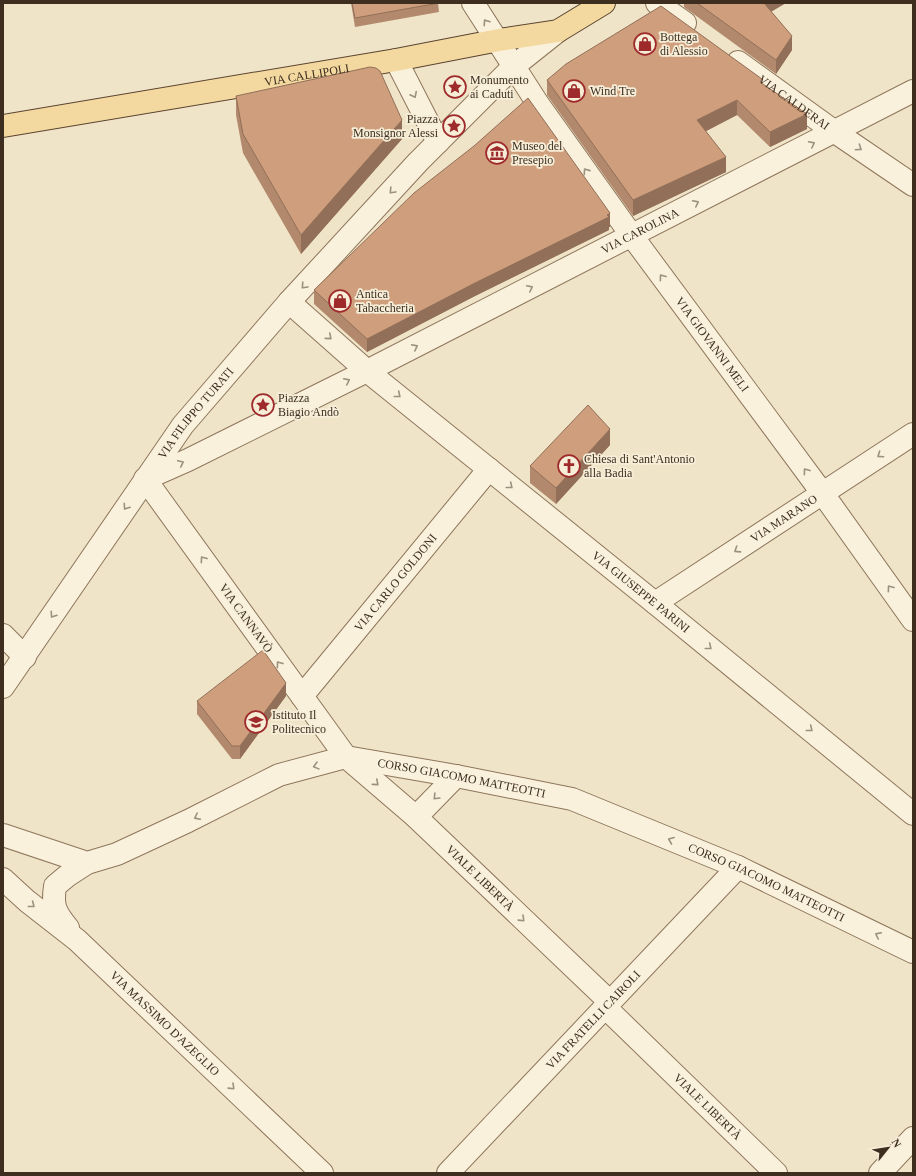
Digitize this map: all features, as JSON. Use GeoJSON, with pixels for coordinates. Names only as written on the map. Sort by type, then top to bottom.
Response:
{"type":"FeatureCollection","features":[{"type":"Feature","properties":{"kind":"main road","name":"VIA CALLIPOLI"},"geometry":{"type":"LineString","coordinates":[[3,126],[396,60],[498,40],[558,31],[604,3]]}},
{"type":"Feature","properties":{"kind":"street","name":"VIA GIOVANNI MELI"},"geometry":{"type":"LineString","coordinates":[[473,3],[538,104],[632,236],[823,494],[913,620]]}},
{"type":"Feature","properties":{"kind":"street"},"geometry":{"type":"LineString","coordinates":[[656,3],[701,35]]}},
{"type":"Feature","properties":{"kind":"street","name":"VIA FILIPPO TURATI"},"geometry":{"type":"LineString","coordinates":[[3,688],[145,479],[184,425],[289,302],[418,162],[514,66],[558,31]]}},
{"type":"Feature","properties":{"kind":"street","name":"VIA CALDERAI"},"geometry":{"type":"LineString","coordinates":[[720,49],[835,132],[913,185]]}},
{"type":"Feature","properties":{"kind":"street"},"geometry":{"type":"LineString","coordinates":[[396,60],[438,142]]}},
{"type":"Feature","properties":{"kind":"street","name":"VIA CAROLINA"},"geometry":{"type":"LineString","coordinates":[[145,479],[188,460],[368,371],[913,91]]}},
{"type":"Feature","properties":{"kind":"street","name":"VIA GIUSEPPE PARINI"},"geometry":{"type":"LineString","coordinates":[[289,302],[368,371],[913,814]]}},
{"type":"Feature","properties":{"kind":"street","name":"VIA MARANO"},"geometry":{"type":"LineString","coordinates":[[655,603],[913,434]]}},
{"type":"Feature","properties":{"kind":"street","name":"VIA CARLO GOLDONI"},"geometry":{"type":"LineString","coordinates":[[302,696],[489,468]]}},
{"type":"Feature","properties":{"kind":"street","name":"VIA CANNAVÒ"},"geometry":{"type":"LineString","coordinates":[[145,479],[346,757]]}},
{"type":"Feature","properties":{"kind":"street"},"geometry":{"type":"LineString","coordinates":[[3,635],[25,657]]}},
{"type":"Feature","properties":{"kind":"street","name":"CORSO GIACOMO MATTEOTTI"},"geometry":{"type":"LineString","coordinates":[[77,940],[59,917],[53,901],[55,886],[67,876],[87,863],[117,854],[279,776],[346,757],[456,776],[572,799],[738,867],[913,952]]}},
{"type":"Feature","properties":{"kind":"street","name":"VIALE LIBERTÀ"},"geometry":{"type":"LineString","coordinates":[[346,757],[416,817],[776,1173]]}},
{"type":"Feature","properties":{"kind":"street"},"geometry":{"type":"LineString","coordinates":[[416,817],[456,776]]}},
{"type":"Feature","properties":{"kind":"street"},"geometry":{"type":"LineString","coordinates":[[3,835],[87,863]]}},
{"type":"Feature","properties":{"kind":"street","name":"VIA FRATELLI CAIROLI"},"geometry":{"type":"LineString","coordinates":[[448,1173],[738,867]]}},
{"type":"Feature","properties":{"kind":"street","name":"VIA MASSIMO D'AZEGLIO"},"geometry":{"type":"LineString","coordinates":[[3,879],[27,902],[77,940],[322,1173]]}},
{"type":"Feature","properties":{"kind":"street"},"geometry":{"type":"LineString","coordinates":[[880,1173],[913,1138]]}},
{"type":"Feature","properties":{"kind":"building"},"geometry":{"type":"Polygon","coordinates":[[[352,3],[439,3],[355,18],[352,3]]]}},
{"type":"Feature","properties":{"kind":"building"},"geometry":{"type":"Polygon","coordinates":[[[697,3],[764,3],[792,36],[776,60],[697,3]]]}},
{"type":"Feature","properties":{"kind":"building"},"geometry":{"type":"Polygon","coordinates":[[[661,6],[762,79],[760,82],[807,114],[770,132],[737,100],[697,120],[726,157],[633,200],[547,80],[566,64],[661,6]]]}},
{"type":"Feature","properties":{"kind":"building"},"geometry":{"type":"Polygon","coordinates":[[[370,67],[376,68],[380,71],[402,120],[301,235],[243,134],[236,96],[370,67]]]}},
{"type":"Feature","properties":{"kind":"building"},"geometry":{"type":"Polygon","coordinates":[[[528,98],[610,213],[607,215],[609,217],[475,283],[367,339],[314,290],[414,193],[474,146],[528,98]]]}},
{"type":"Feature","properties":{"kind":"building"},"geometry":{"type":"Polygon","coordinates":[[[588,405],[610,429],[556,488],[530,466],[588,405]]]}},
{"type":"Feature","properties":{"kind":"building"},"geometry":{"type":"Polygon","coordinates":[[[263,650],[286,683],[240,746],[232,746],[197,701],[263,650]]]}},
{"type":"Feature","properties":{"kind":"place","name":"Bottega di Alessio"},"geometry":{"type":"Point","coordinates":[645,44]}},
{"type":"Feature","properties":{"kind":"place","name":"Monumento ai Caduti"},"geometry":{"type":"Point","coordinates":[455,87]}},
{"type":"Feature","properties":{"kind":"place","name":"Wind Tre"},"geometry":{"type":"Point","coordinates":[574,91]}},
{"type":"Feature","properties":{"kind":"place","name":"Piazza Monsignor Alessi"},"geometry":{"type":"Point","coordinates":[454,126]}},
{"type":"Feature","properties":{"kind":"place","name":"Museo del Presepio"},"geometry":{"type":"Point","coordinates":[497,153]}},
{"type":"Feature","properties":{"kind":"place","name":"Antica Tabaccheria"},"geometry":{"type":"Point","coordinates":[340,301]}},
{"type":"Feature","properties":{"kind":"place","name":"Piazza Biagio Andò"},"geometry":{"type":"Point","coordinates":[263,405]}},
{"type":"Feature","properties":{"kind":"place","name":"Chiesa di Sant'Antonio alla Badia"},"geometry":{"type":"Point","coordinates":[569,466]}},
{"type":"Feature","properties":{"kind":"place","name":"Istituto Il Politecnico"},"geometry":{"type":"Point","coordinates":[256,722]}}]}
